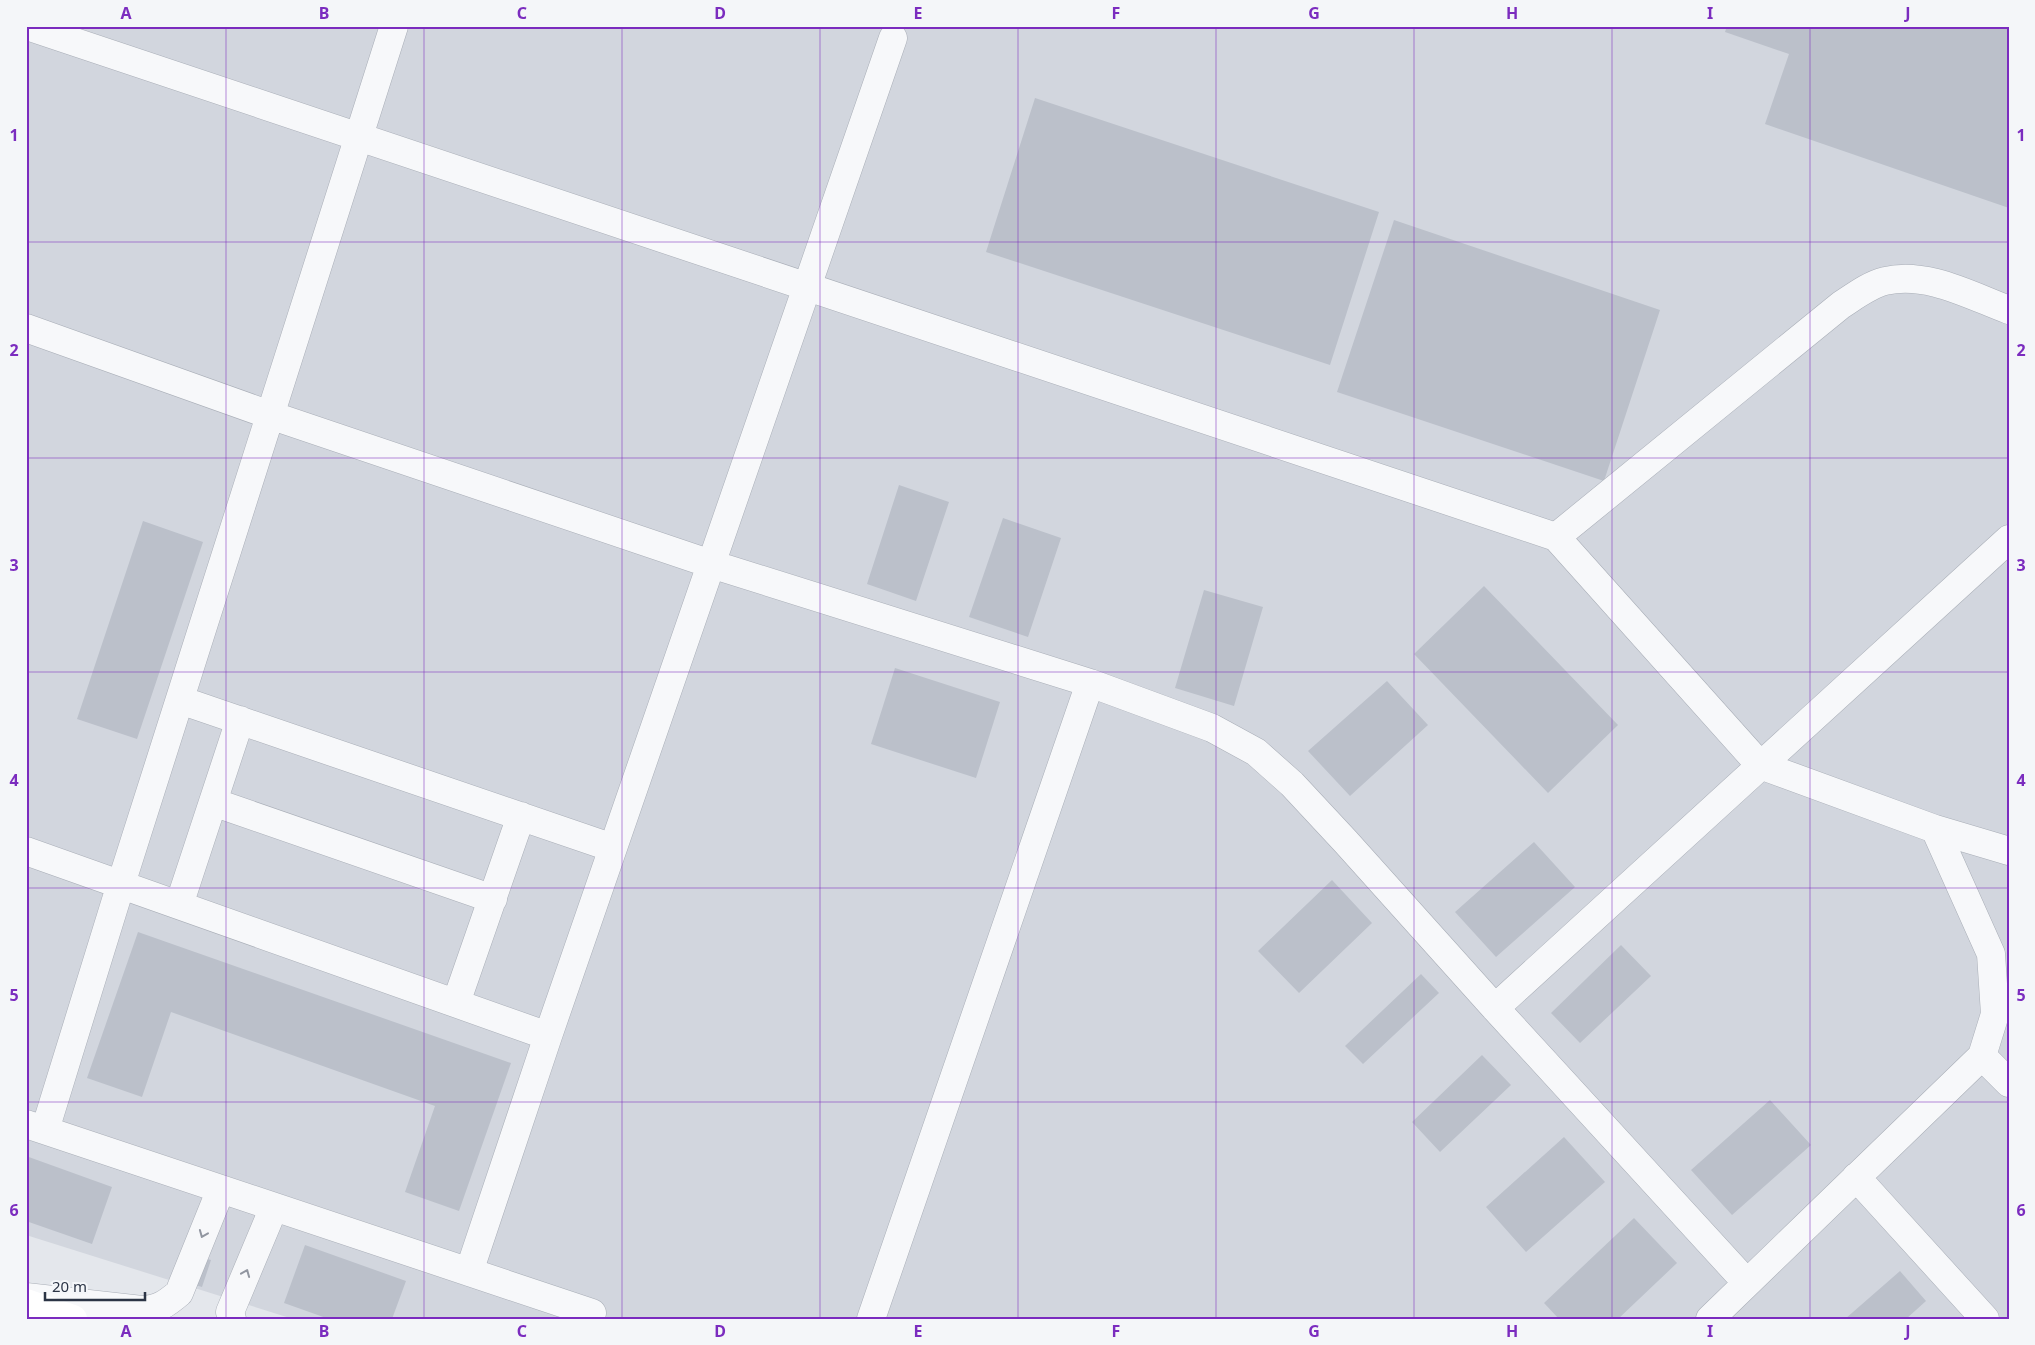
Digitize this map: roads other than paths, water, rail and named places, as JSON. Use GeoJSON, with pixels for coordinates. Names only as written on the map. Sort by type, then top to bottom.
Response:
{"type":"FeatureCollection","features":[{"type":"Feature","properties":{"kind":"main road"},"geometry":{"type":"LineString","coordinates":[[26,1303],[73,1319]]}},
{"type":"Feature","properties":{"kind":"lane"},"geometry":{"type":"LineString","coordinates":[[27,26],[1556,537],[1760,765],[1935,829],[2009,852]]}},
{"type":"Feature","properties":{"kind":"lane"},"geometry":{"type":"LineString","coordinates":[[394,26],[121,884],[36,1127],[592,1313],[590,1319]]}},
{"type":"Feature","properties":{"kind":"lane"},"geometry":{"type":"LineString","coordinates":[[469,1272],[548,1036],[893,38]]}},
{"type":"Feature","properties":{"kind":"lane"},"geometry":{"type":"LineString","coordinates":[[1556,537],[1841,305],[1866,289],[1884,281],[1901,279],[1919,280],[1939,284],[2009,310]]}},
{"type":"Feature","properties":{"kind":"lane"},"geometry":{"type":"LineString","coordinates":[[26,328],[270,415],[711,564],[1090,684],[1212,728],[1256,752],[1299,791],[1494,1008],[1747,1283]]}},
{"type":"Feature","properties":{"kind":"lane"},"geometry":{"type":"LineString","coordinates":[[1494,1008],[2009,538]]}},
{"type":"Feature","properties":{"kind":"lane"},"geometry":{"type":"LineString","coordinates":[[871,1319],[1090,684]]}},
{"type":"Feature","properties":{"kind":"lane"},"geometry":{"type":"LineString","coordinates":[[180,700],[613,848]]}},
{"type":"Feature","properties":{"kind":"lane"},"geometry":{"type":"LineString","coordinates":[[178,905],[240,720]]}},
{"type":"Feature","properties":{"kind":"lane"},"geometry":{"type":"LineString","coordinates":[[213,802],[493,899]]}},
{"type":"Feature","properties":{"kind":"lane"},"geometry":{"type":"LineString","coordinates":[[456,1003],[521,816]]}},
{"type":"Feature","properties":{"kind":"lane"},"geometry":{"type":"LineString","coordinates":[[1710,1319],[1982,1056],[1995,1014],[1991,954],[1935,829]]}},
{"type":"Feature","properties":{"kind":"lane"},"geometry":{"type":"LineString","coordinates":[[26,851],[548,1036]]}},
{"type":"Feature","properties":{"kind":"lane"},"geometry":{"type":"LineString","coordinates":[[1982,1056],[2009,1083]]}},
{"type":"Feature","properties":{"kind":"lane"},"geometry":{"type":"LineString","coordinates":[[1856,1178],[1986,1319]]}},
{"type":"Feature","properties":{"kind":"lane"},"geometry":{"type":"LineString","coordinates":[[26,1297],[157,1310],[178,1293],[221,1189]]}},
{"type":"Feature","properties":{"kind":"lane"},"geometry":{"type":"LineString","coordinates":[[232,1319],[230,1312],[274,1207]]}}]}
